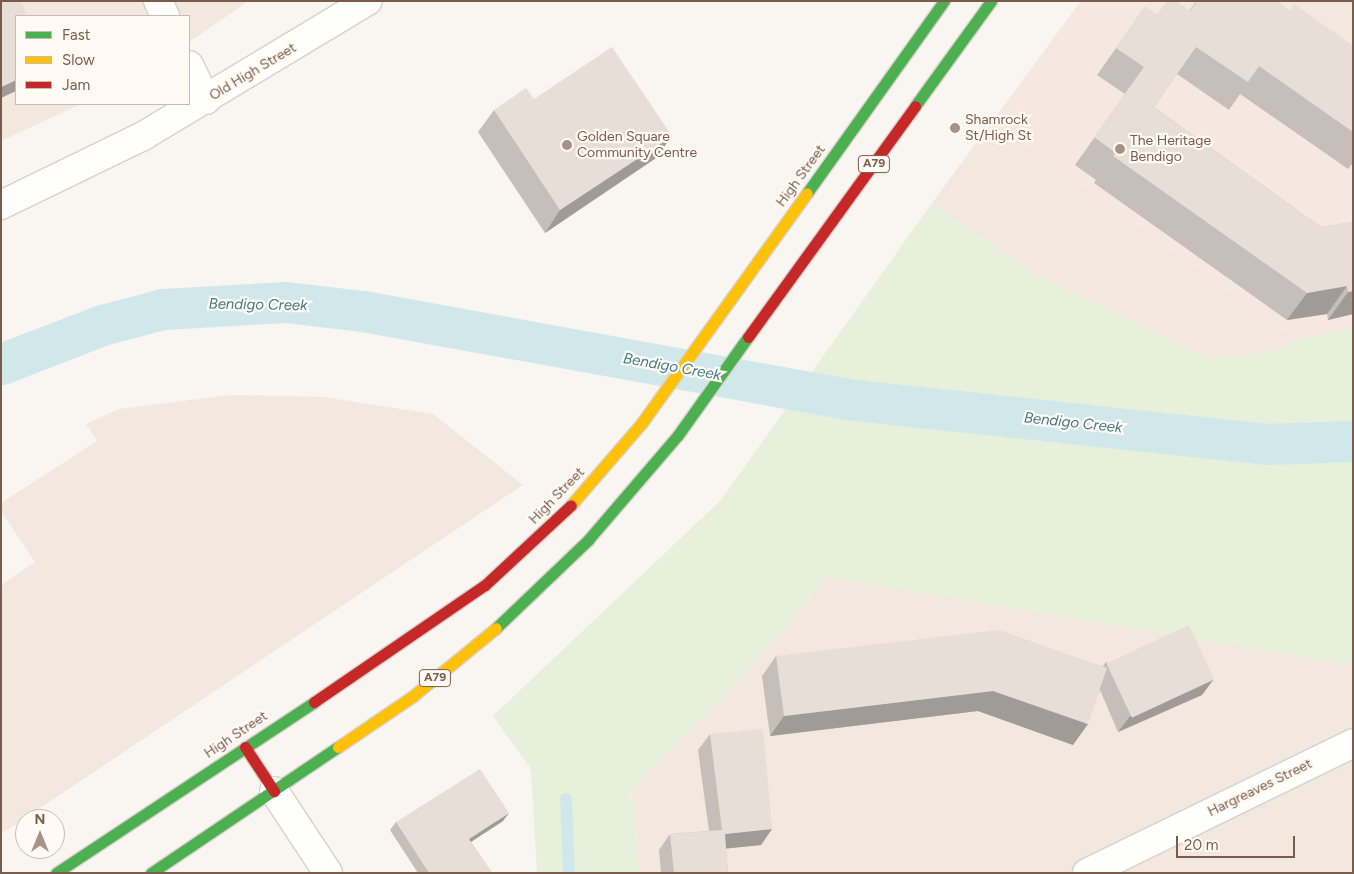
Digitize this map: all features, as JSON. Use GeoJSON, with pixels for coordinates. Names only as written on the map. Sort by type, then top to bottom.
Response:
{"type":"FeatureCollection","features":[{"type":"Feature","properties":{"kind":"highway","name":"High Street"},"geometry":{"type":"LineString","coordinates":[[56,873],[485,585],[571,506],[641,424],[944,1]]}},
{"type":"Feature","properties":{"kind":"highway","name":"A79"},"geometry":{"type":"LineString","coordinates":[[151,873],[413,696],[479,644],[588,540],[678,435],[991,1]]}},
{"type":"Feature","properties":{"kind":"highway"},"geometry":{"type":"LineString","coordinates":[[245,747],[274,791]]}},
{"type":"Feature","properties":{"kind":"street"},"geometry":{"type":"LineString","coordinates":[[158,1],[165,15]]}},
{"type":"Feature","properties":{"kind":"street","name":"Old High Street"},"geometry":{"type":"LineString","coordinates":[[1,205],[74,172],[206,100],[368,1]]}},
{"type":"Feature","properties":{"kind":"street"},"geometry":{"type":"LineString","coordinates":[[190,67],[206,100]]}},
{"type":"Feature","properties":{"kind":"street","name":"Hargreaves Street"},"geometry":{"type":"LineString","coordinates":[[1086,873],[1353,743]]}},
{"type":"Feature","properties":{"kind":"street"},"geometry":{"type":"LineString","coordinates":[[274,791],[328,873]]}},
{"type":"Feature","properties":{"kind":"shaded area"},"geometry":{"type":"Polygon","coordinates":[[[1,1],[249,1],[190,41],[190,15],[15,15],[15,105],[79,105],[1,141],[1,1]]]}},
{"type":"Feature","properties":{"kind":"shaded area"},"geometry":{"type":"Polygon","coordinates":[[[1081,1],[1353,1],[1353,327],[1294,341],[1275,351],[1210,360],[1033,273],[932,203],[1081,1]]]}},
{"type":"Feature","properties":{"kind":"shaded area"},"geometry":{"type":"Polygon","coordinates":[[[1081,1],[1237,1],[1353,85],[1353,327],[1294,341],[992,123],[1081,1]]]}},
{"type":"Feature","properties":{"kind":"shaded area"},"geometry":{"type":"Polygon","coordinates":[[[230,395],[323,397],[433,414],[523,485],[38,809],[15,809],[15,825],[1,834],[1,585],[35,562],[1,511],[1,503],[97,441],[86,424],[119,409],[230,395]]]}},
{"type":"Feature","properties":{"kind":"shaded area"},"geometry":{"type":"Polygon","coordinates":[[[827,577],[1353,665],[1353,873],[639,873],[631,789],[747,671],[827,577]]]}},
{"type":"Feature","properties":{"kind":"green space"},"geometry":{"type":"Polygon","coordinates":[[[932,203],[1033,273],[1210,360],[1275,351],[1294,341],[1353,327],[1353,665],[827,577],[747,671],[631,789],[639,873],[537,873],[531,769],[493,716],[721,500],[932,203]]]}},
{"type":"Feature","properties":{"kind":"building"},"geometry":{"type":"Polygon","coordinates":[[[1,1],[21,1],[27,15],[15,15],[15,80],[1,87],[1,1]]]}},
{"type":"Feature","properties":{"kind":"building"},"geometry":{"type":"Polygon","coordinates":[[[1167,1],[1177,1],[1190,11],[1197,1],[1276,1],[1289,11],[1294,4],[1353,46],[1353,132],[1259,66],[1248,82],[1196,47],[1154,107],[1321,227],[1353,222],[1353,291],[1348,292],[1347,286],[1307,293],[1113,156],[1116,153],[1094,137],[1144,67],[1116,48],[1145,7],[1157,15],[1167,1]]]}},
{"type":"Feature","properties":{"kind":"building","name":"Golden Square Community Centre"},"geometry":{"type":"Polygon","coordinates":[[[612,47],[672,136],[560,210],[494,110],[526,88],[534,99],[612,47]]]}},
{"type":"Feature","properties":{"kind":"building"},"geometry":{"type":"Polygon","coordinates":[[[1189,625],[1214,679],[1132,718],[1107,663],[1189,625]]]}},
{"type":"Feature","properties":{"kind":"building"},"geometry":{"type":"Polygon","coordinates":[[[999,630],[1107,668],[1088,724],[993,691],[784,716],[776,656],[999,630]]]}},
{"type":"Feature","properties":{"kind":"building"},"geometry":{"type":"Polygon","coordinates":[[[763,729],[772,829],[725,834],[728,873],[674,873],[670,834],[722,830],[710,734],[763,729]]]}},
{"type":"Feature","properties":{"kind":"building"},"geometry":{"type":"Polygon","coordinates":[[[480,769],[509,813],[469,839],[492,873],[429,873],[396,822],[480,769]]]}},
{"type":"Feature","properties":{"kind":"waterway","name":"Bendigo Creek"},"geometry":{"type":"LineString","coordinates":[[1,364],[102,325],[163,309],[286,302],[363,311],[846,399],[1266,444],[1353,441]]}},
{"type":"Feature","properties":{"kind":"waterway"},"geometry":{"type":"LineString","coordinates":[[566,799],[569,873]]}},
{"type":"Feature","properties":{"kind":"traffic: fast"},"geometry":{"type":"LineString","coordinates":[[807,193],[944,1]]}},
{"type":"Feature","properties":{"kind":"traffic: fast"},"geometry":{"type":"LineString","coordinates":[[915,106],[991,1]]}},
{"type":"Feature","properties":{"kind":"traffic: fast"},"geometry":{"type":"LineString","coordinates":[[496,628],[588,540],[678,435],[748,337]]}},
{"type":"Feature","properties":{"kind":"traffic: fast"},"geometry":{"type":"LineString","coordinates":[[56,873],[314,702]]}},
{"type":"Feature","properties":{"kind":"traffic: fast"},"geometry":{"type":"LineString","coordinates":[[151,873],[338,747]]}},
{"type":"Feature","properties":{"kind":"traffic: slow"},"geometry":{"type":"LineString","coordinates":[[571,505],[641,424],[807,193]]}},
{"type":"Feature","properties":{"kind":"traffic: slow"},"geometry":{"type":"LineString","coordinates":[[338,747],[413,696],[496,628]]}},
{"type":"Feature","properties":{"kind":"traffic: jam"},"geometry":{"type":"LineString","coordinates":[[748,337],[915,106]]}},
{"type":"Feature","properties":{"kind":"traffic: jam"},"geometry":{"type":"LineString","coordinates":[[314,702],[485,585],[571,505]]}},
{"type":"Feature","properties":{"kind":"traffic: jam"},"geometry":{"type":"LineString","coordinates":[[245,747],[274,791]]}},
{"type":"Feature","properties":{"kind":"place","name":"Shamrock St/High St"},"geometry":{"type":"Point","coordinates":[955,128]}},
{"type":"Feature","properties":{"kind":"place","name":"Golden Square Community Centre"},"geometry":{"type":"Point","coordinates":[567,145]}},
{"type":"Feature","properties":{"kind":"place","name":"The Heritage Bendigo"},"geometry":{"type":"Point","coordinates":[1120,149]}}]}
